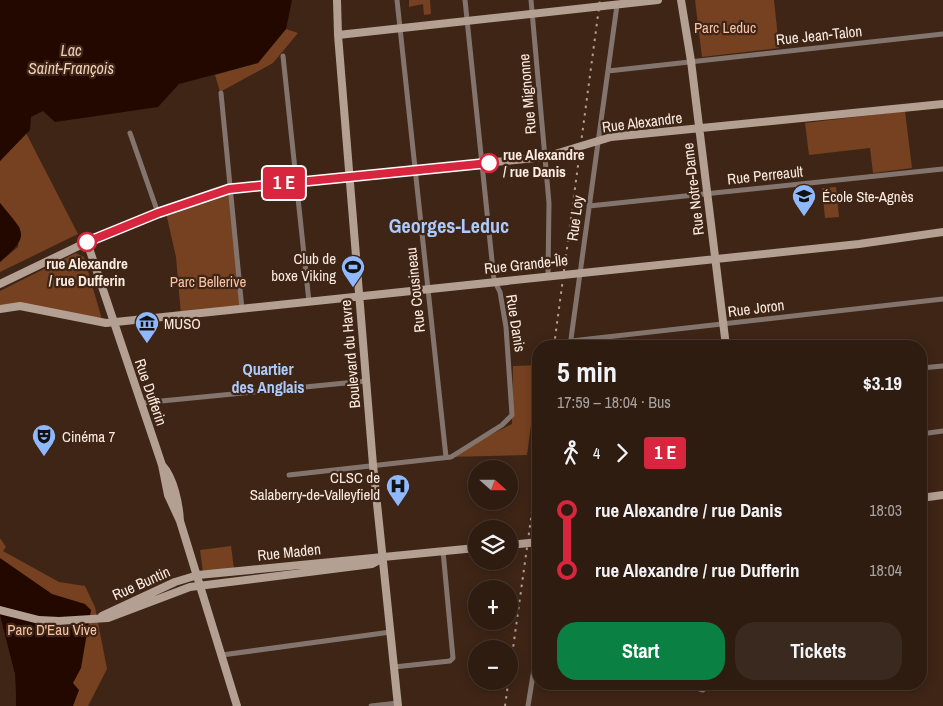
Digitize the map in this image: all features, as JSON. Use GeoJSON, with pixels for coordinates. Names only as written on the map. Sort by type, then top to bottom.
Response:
{"type":"FeatureCollection","features":[{"type":"Feature","properties":{"kind":"street","name":"Boulevard du Havre"},"geometry":{"type":"LineString","coordinates":[[337,0],[338,36],[373,465],[398,704]]}},
{"type":"Feature","properties":{"kind":"street","name":"Rue Cousineau"},"geometry":{"type":"LineString","coordinates":[[397,0],[446,457]]}},
{"type":"Feature","properties":{"kind":"street","name":"Rue Danis"},"geometry":{"type":"LineString","coordinates":[[289,475],[446,457],[457,454],[502,425],[512,415],[506,327],[500,292],[495,282],[465,0]]}},
{"type":"Feature","properties":{"kind":"street","name":"Rue Mignonne"},"geometry":{"type":"LineString","coordinates":[[531,0],[548,203],[548,275]]}},
{"type":"Feature","properties":{"kind":"street"},"geometry":{"type":"LineString","coordinates":[[338,36],[632,1],[658,0]]}},
{"type":"Feature","properties":{"kind":"street","name":"Rue Notre-Dame"},"geometry":{"type":"LineString","coordinates":[[681,0],[691,61],[725,340]]}},
{"type":"Feature","properties":{"kind":"street","name":"Rue Loy"},"geometry":{"type":"LineString","coordinates":[[571,340],[579,272],[617,4]]}},
{"type":"Feature","properties":{"kind":"street","name":"Rue Jean-Talon"},"geometry":{"type":"LineString","coordinates":[[608,72],[691,61],[943,34]]}},
{"type":"Feature","properties":{"kind":"street"},"geometry":{"type":"LineString","coordinates":[[283,56],[309,302]]}},
{"type":"Feature","properties":{"kind":"street"},"geometry":{"type":"LineString","coordinates":[[221,93],[242,309]]}},
{"type":"Feature","properties":{"kind":"street"},"geometry":{"type":"LineString","coordinates":[[932,105],[943,97]]}},
{"type":"Feature","properties":{"kind":"street","name":"Rue Alexandre"},"geometry":{"type":"LineString","coordinates":[[0,284],[87,242],[158,213],[229,189],[545,157],[598,140],[943,104]]}},
{"type":"Feature","properties":{"kind":"street"},"geometry":{"type":"LineString","coordinates":[[130,133],[158,213]]}},
{"type":"Feature","properties":{"kind":"street","name":"Rue Perreault"},"geometry":{"type":"LineString","coordinates":[[589,206],[943,169]]}},
{"type":"Feature","properties":{"kind":"street","name":"Rue Grande-Île"},"geometry":{"type":"LineString","coordinates":[[0,309],[20,306],[89,322],[113,322],[548,275],[859,244],[943,232]]}},
{"type":"Feature","properties":{"kind":"street","name":"Rue Dufferin"},"geometry":{"type":"LineString","coordinates":[[87,242],[162,465],[168,495],[180,521],[198,575],[237,706]]}},
{"type":"Feature","properties":{"kind":"street","name":"Rue Joron"},"geometry":{"type":"LineString","coordinates":[[595,340],[943,299]]}},
{"type":"Feature","properties":{"kind":"street"},"geometry":{"type":"LineString","coordinates":[[927,367],[943,366]]}},
{"type":"Feature","properties":{"kind":"street"},"geometry":{"type":"LineString","coordinates":[[141,404],[366,381]]}},
{"type":"Feature","properties":{"kind":"street"},"geometry":{"type":"LineString","coordinates":[[927,433],[943,431]]}},
{"type":"Feature","properties":{"kind":"street"},"geometry":{"type":"LineString","coordinates":[[927,497],[943,496]]}},
{"type":"Feature","properties":{"kind":"street"},"geometry":{"type":"LineString","coordinates":[[518,544],[532,543]]}},
{"type":"Feature","properties":{"kind":"street","name":"Rue Maden"},"geometry":{"type":"LineString","coordinates":[[198,575],[468,549]]}},
{"type":"Feature","properties":{"kind":"street"},"geometry":{"type":"LineString","coordinates":[[394,668],[450,661],[453,658],[443,551]]}},
{"type":"Feature","properties":{"kind":"street","name":"Rue Maden"},"geometry":{"type":"LineString","coordinates":[[201,586],[372,564],[383,558]]}},
{"type":"Feature","properties":{"kind":"street","name":"Rue Buntin"},"geometry":{"type":"LineString","coordinates":[[93,620],[175,582],[198,575]]}},
{"type":"Feature","properties":{"kind":"street","name":"Rue Buntin"},"geometry":{"type":"LineString","coordinates":[[0,610],[39,620],[93,620],[119,616],[180,590],[201,586]]}},
{"type":"Feature","properties":{"kind":"street"},"geometry":{"type":"LineString","coordinates":[[222,655],[391,632]]}},
{"type":"Feature","properties":{"kind":"street"},"geometry":{"type":"LineString","coordinates":[[528,706],[532,681]]}},
{"type":"Feature","properties":{"kind":"street"},"geometry":{"type":"LineString","coordinates":[[371,706],[398,704]]}},
{"type":"Feature","properties":{"kind":"green space"},"geometry":{"type":"Polygon","coordinates":[[[409,0],[430,0],[431,14],[424,15],[423,4],[409,7],[409,0]]]}},
{"type":"Feature","properties":{"kind":"green space","name":"Parc Leduc"},"geometry":{"type":"Polygon","coordinates":[[[695,0],[774,0],[779,48],[702,57],[695,0]]]}},
{"type":"Feature","properties":{"kind":"green space"},"geometry":{"type":"Polygon","coordinates":[[[286,29],[298,33],[273,63],[220,92],[215,75],[258,63],[286,29]]]}},
{"type":"Feature","properties":{"kind":"green space"},"geometry":{"type":"Polygon","coordinates":[[[905,111],[912,168],[873,173],[870,148],[809,155],[805,123],[905,111]]]}},
{"type":"Feature","properties":{"kind":"green space"},"geometry":{"type":"Polygon","coordinates":[[[26,133],[78,234],[0,272],[0,262],[18,247],[20,228],[0,203],[0,161],[26,133]]]}},
{"type":"Feature","properties":{"kind":"green space"},"geometry":{"type":"Polygon","coordinates":[[[836,187],[839,217],[825,218],[822,188],[836,187]]]}},
{"type":"Feature","properties":{"kind":"green space","name":"Parc Bellerive"},"geometry":{"type":"Polygon","coordinates":[[[229,192],[242,309],[181,315],[176,257],[166,213],[229,192]]]}},
{"type":"Feature","properties":{"kind":"green space"},"geometry":{"type":"Polygon","coordinates":[[[76,253],[84,257],[101,316],[100,320],[0,307],[0,291],[76,253]]]}},
{"type":"Feature","properties":{"kind":"green space"},"geometry":{"type":"Polygon","coordinates":[[[532,365],[532,418],[527,455],[446,457],[512,424],[513,366],[532,365]]]}},
{"type":"Feature","properties":{"kind":"green space","name":"Parc D'Eau Vive"},"geometry":{"type":"Polygon","coordinates":[[[0,538],[6,547],[3,551],[59,582],[85,586],[95,607],[107,669],[88,706],[16,706],[15,675],[0,616],[0,538]]]}},
{"type":"Feature","properties":{"kind":"green space"},"geometry":{"type":"Polygon","coordinates":[[[231,546],[234,569],[203,572],[200,550],[231,546]]]}},
{"type":"Feature","properties":{"kind":"water","name":"Lac Saint-François"},"geometry":{"type":"Polygon","coordinates":[[[0,0],[292,0],[286,29],[258,63],[179,84],[158,107],[55,122],[43,111],[31,117],[30,130],[0,161],[0,0]]]}},
{"type":"Feature","properties":{"kind":"water"},"geometry":{"type":"Polygon","coordinates":[[[0,203],[15,221],[21,233],[17,245],[0,262],[0,203]]]}},
{"type":"Feature","properties":{"kind":"water","name":"Parc D'Eau Vive"},"geometry":{"type":"Polygon","coordinates":[[[0,558],[52,594],[85,604],[91,610],[81,668],[73,683],[79,690],[73,706],[16,706],[15,675],[0,616],[0,558]]]}},
{"type":"Feature","properties":{"kind":"railway"},"geometry":{"type":"LineString","coordinates":[[555,340],[600,0]]}},
{"type":"Feature","properties":{"kind":"railway"},"geometry":{"type":"LineString","coordinates":[[505,706],[532,511]]}},
{"type":"Feature","properties":{"kind":"bus line"},"geometry":{"type":"LineString","coordinates":[[87,242],[158,213],[229,189],[489,163]]}},
{"type":"Feature","properties":{"kind":"place","name":"rue Alexandre / rue Danis"},"geometry":{"type":"Point","coordinates":[489,163]}},
{"type":"Feature","properties":{"kind":"place","name":"École Ste-Agnès"},"geometry":{"type":"Point","coordinates":[804,217]}},
{"type":"Feature","properties":{"kind":"place","name":"rue Alexandre / rue Dufferin"},"geometry":{"type":"Point","coordinates":[87,242]}},
{"type":"Feature","properties":{"kind":"place","name":"Club de boxe Viking"},"geometry":{"type":"Point","coordinates":[353,288]}},
{"type":"Feature","properties":{"kind":"place","name":"MUSO"},"geometry":{"type":"Point","coordinates":[147,344]}},
{"type":"Feature","properties":{"kind":"place","name":"Cinéma 7"},"geometry":{"type":"Point","coordinates":[44,457]}},
{"type":"Feature","properties":{"kind":"place","name":"CLSC de Salaberry-de-Valleyfield"},"geometry":{"type":"Point","coordinates":[398,507]}},
{"type":"Feature","properties":{"kind":"district","name":"Georges-Leduc"},"geometry":{"type":"Point","coordinates":[449,225]}},
{"type":"Feature","properties":{"kind":"district","name":"Quartier des Anglais"},"geometry":{"type":"Point","coordinates":[268,378]}}]}
